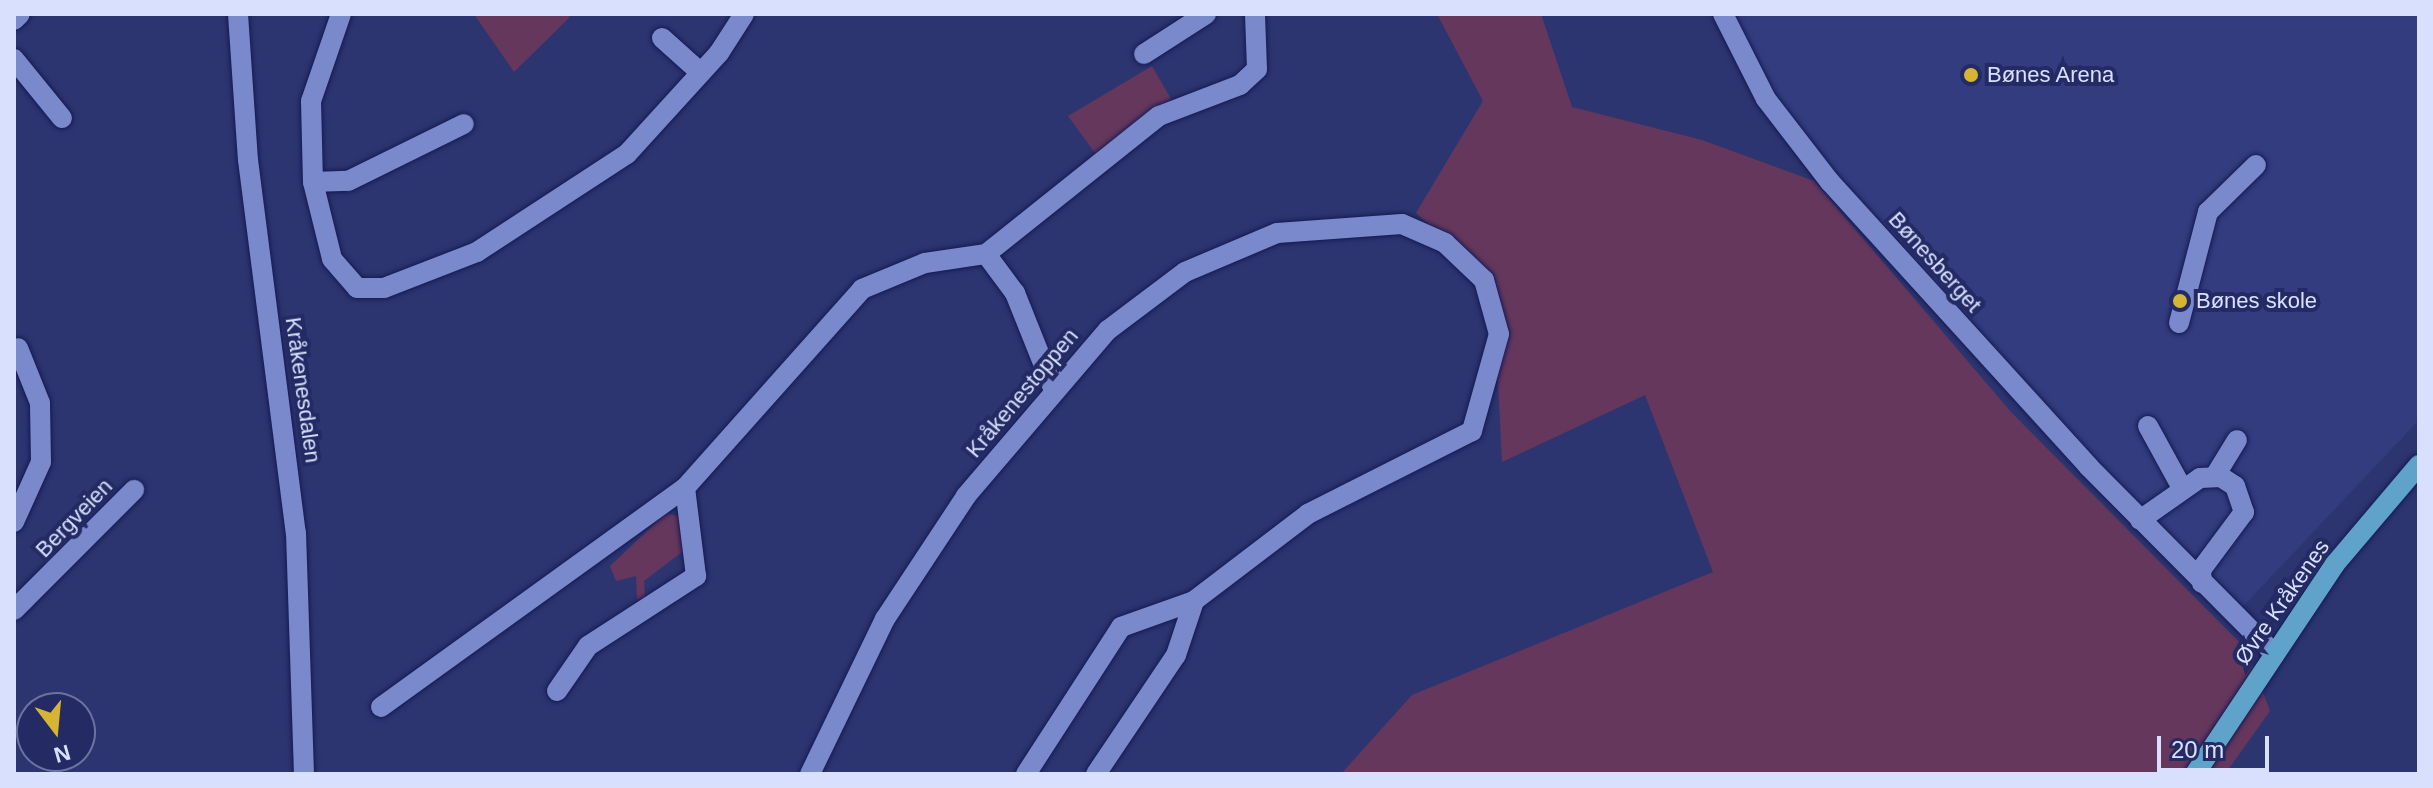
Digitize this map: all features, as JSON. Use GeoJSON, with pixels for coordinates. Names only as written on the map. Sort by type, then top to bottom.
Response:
{"type":"FeatureCollection","features":[{"type":"Feature","properties":{"kind":"main road","name":"Øvre Kråkenes"},"geometry":{"type":"LineString","coordinates":[[2195,774],[2335,564],[2419,465]]}},
{"type":"Feature","properties":{"kind":"street"},"geometry":{"type":"LineString","coordinates":[[14,20],[20,14]]}},
{"type":"Feature","properties":{"kind":"street","name":"Kråkenesdalen"},"geometry":{"type":"LineString","coordinates":[[238,14],[248,160],[296,533],[304,774]]}},
{"type":"Feature","properties":{"kind":"street"},"geometry":{"type":"LineString","coordinates":[[341,14],[311,101],[313,182],[342,276],[357,288],[384,288],[477,252],[627,154],[701,73],[744,14]]}},
{"type":"Feature","properties":{"kind":"street"},"geometry":{"type":"LineString","coordinates":[[1144,54],[1206,14]]}},
{"type":"Feature","properties":{"kind":"street"},"geometry":{"type":"LineString","coordinates":[[381,707],[685,488],[862,289],[925,263],[986,254],[1159,116],[1240,85],[1257,69],[1255,14]]}},
{"type":"Feature","properties":{"kind":"street","name":"Bønesberget"},"geometry":{"type":"LineString","coordinates":[[1723,14],[1766,99],[1830,182],[2140,520],[2275,654]]}},
{"type":"Feature","properties":{"kind":"street"},"geometry":{"type":"LineString","coordinates":[[662,38],[701,73]]}},
{"type":"Feature","properties":{"kind":"street"},"geometry":{"type":"LineString","coordinates":[[14,59],[62,118]]}},
{"type":"Feature","properties":{"kind":"street"},"geometry":{"type":"LineString","coordinates":[[313,182],[348,181],[464,124]]}},
{"type":"Feature","properties":{"kind":"street"},"geometry":{"type":"LineString","coordinates":[[2179,323],[2208,212],[2256,165]]}},
{"type":"Feature","properties":{"kind":"street","name":"Kråkenestoppen"},"geometry":{"type":"LineString","coordinates":[[810,774],[885,619],[966,496],[1053,388],[1108,330],[1185,272],[1277,233],[1402,224],[1445,243],[1484,280],[1499,334],[1472,431],[1308,514],[1194,601],[1121,627],[1026,774]]}},
{"type":"Feature","properties":{"kind":"street"},"geometry":{"type":"LineString","coordinates":[[986,254],[1015,293],[1053,388]]}},
{"type":"Feature","properties":{"kind":"street"},"geometry":{"type":"LineString","coordinates":[[14,522],[41,462],[40,403],[18,348]]}},
{"type":"Feature","properties":{"kind":"street"},"geometry":{"type":"LineString","coordinates":[[2148,426],[2182,488]]}},
{"type":"Feature","properties":{"kind":"street"},"geometry":{"type":"LineString","coordinates":[[2140,520],[2182,488],[2215,476],[2237,440]]}},
{"type":"Feature","properties":{"kind":"street"},"geometry":{"type":"LineString","coordinates":[[2202,583],[2210,554],[2244,512],[2235,486],[2215,476]]}},
{"type":"Feature","properties":{"kind":"street"},"geometry":{"type":"LineString","coordinates":[[557,691],[588,646],[696,576],[685,488]]}},
{"type":"Feature","properties":{"kind":"street","name":"Bergveien"},"geometry":{"type":"LineString","coordinates":[[14,610],[134,490]]}},
{"type":"Feature","properties":{"kind":"street"},"geometry":{"type":"LineString","coordinates":[[1096,774],[1176,655],[1194,601]]}},
{"type":"Feature","properties":{"kind":"shaded area"},"geometry":{"type":"Polygon","coordinates":[[[474,14],[564,14],[570,17],[514,72],[474,14]]]}},
{"type":"Feature","properties":{"kind":"shaded area"},"geometry":{"type":"Polygon","coordinates":[[[1437,14],[1541,14],[1572,107],[1702,140],[1814,181],[2011,412],[2247,650],[2270,711],[2225,774],[1341,774],[1412,695],[1713,572],[1645,395],[1502,462],[1493,282],[1416,213],[1483,101],[1437,14]]]}},
{"type":"Feature","properties":{"kind":"shaded area","name":"Bønes skole"},"geometry":{"type":"Polygon","coordinates":[[[1728,14],[2419,14],[2419,420],[2234,616],[1766,99],[1728,14]]]}},
{"type":"Feature","properties":{"kind":"shaded area"},"geometry":{"type":"Polygon","coordinates":[[[1152,66],[1171,99],[1095,153],[1068,116],[1152,66]]]}},
{"type":"Feature","properties":{"kind":"shaded area"},"geometry":{"type":"Polygon","coordinates":[[[666,513],[681,517],[682,552],[644,581],[645,599],[637,599],[636,576],[616,581],[610,566],[666,513]]]}},
{"type":"Feature","properties":{"kind":"place","name":"Bønes Arena"},"geometry":{"type":"Point","coordinates":[1971,75]}},
{"type":"Feature","properties":{"kind":"place","name":"Bønes skole"},"geometry":{"type":"Point","coordinates":[2180,301]}}]}
